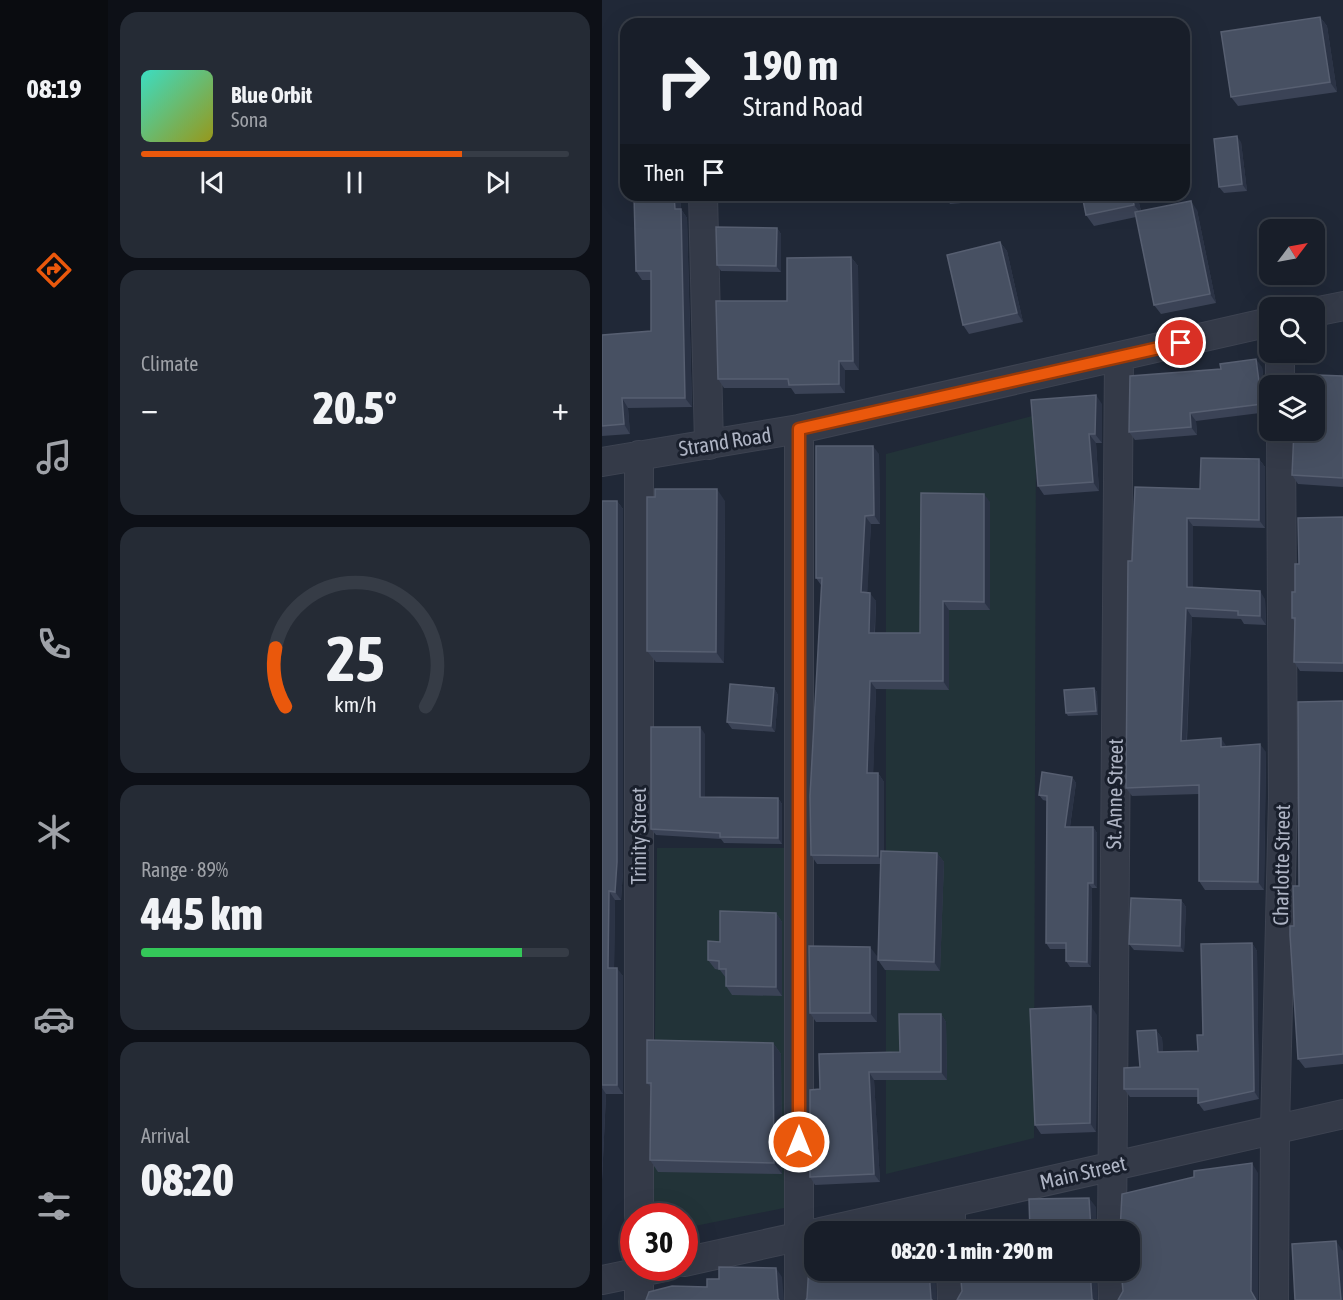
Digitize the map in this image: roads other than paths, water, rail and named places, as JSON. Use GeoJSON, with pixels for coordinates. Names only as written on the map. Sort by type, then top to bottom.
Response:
{"type":"FeatureCollection","features":[{"type":"Feature","properties":{"kind":"street"},"geometry":{"type":"LineString","coordinates":[[703,201],[709,445]]}},
{"type":"Feature","properties":{"kind":"street"},"geometry":{"type":"LineString","coordinates":[[1325,310],[1343,306]]}},
{"type":"Feature","properties":{"kind":"street","name":"Strand Road"},"geometry":{"type":"LineString","coordinates":[[602,462],[799,429],[1259,325]]}},
{"type":"Feature","properties":{"kind":"street","name":"St. Anne Street"},"geometry":{"type":"LineString","coordinates":[[1112,1221],[1119,357]]}},
{"type":"Feature","properties":{"kind":"street"},"geometry":{"type":"LineString","coordinates":[[799,429],[812,1221]]}},
{"type":"Feature","properties":{"kind":"street","name":"Charlotte Street"},"geometry":{"type":"LineString","coordinates":[[1274,1300],[1275,1129],[1283,798],[1281,441]]}},
{"type":"Feature","properties":{"kind":"street","name":"Trinity Street"},"geometry":{"type":"LineString","coordinates":[[639,455],[640,1203]]}},
{"type":"Feature","properties":{"kind":"street","name":"Main Street"},"geometry":{"type":"LineString","coordinates":[[870,1221],[1343,1114]]}},
{"type":"Feature","properties":{"kind":"street"},"geometry":{"type":"LineString","coordinates":[[951,1203],[951,1221]]}},
{"type":"Feature","properties":{"kind":"street","name":"Main Street"},"geometry":{"type":"LineString","coordinates":[[698,1259],[804,1236]]}},
{"type":"Feature","properties":{"kind":"street"},"geometry":{"type":"LineString","coordinates":[[602,1280],[620,1276]]}},
{"type":"Feature","properties":{"kind":"street"},"geometry":{"type":"LineString","coordinates":[[800,1300],[804,1278]]}},
{"type":"Feature","properties":{"kind":"street"},"geometry":{"type":"LineString","coordinates":[[639,1300],[643,1281]]}},
{"type":"Feature","properties":{"kind":"street"},"geometry":{"type":"LineString","coordinates":[[952,1281],[952,1300]]}},
{"type":"Feature","properties":{"kind":"street"},"geometry":{"type":"LineString","coordinates":[[1112,1281],[1112,1300]]}}]}
